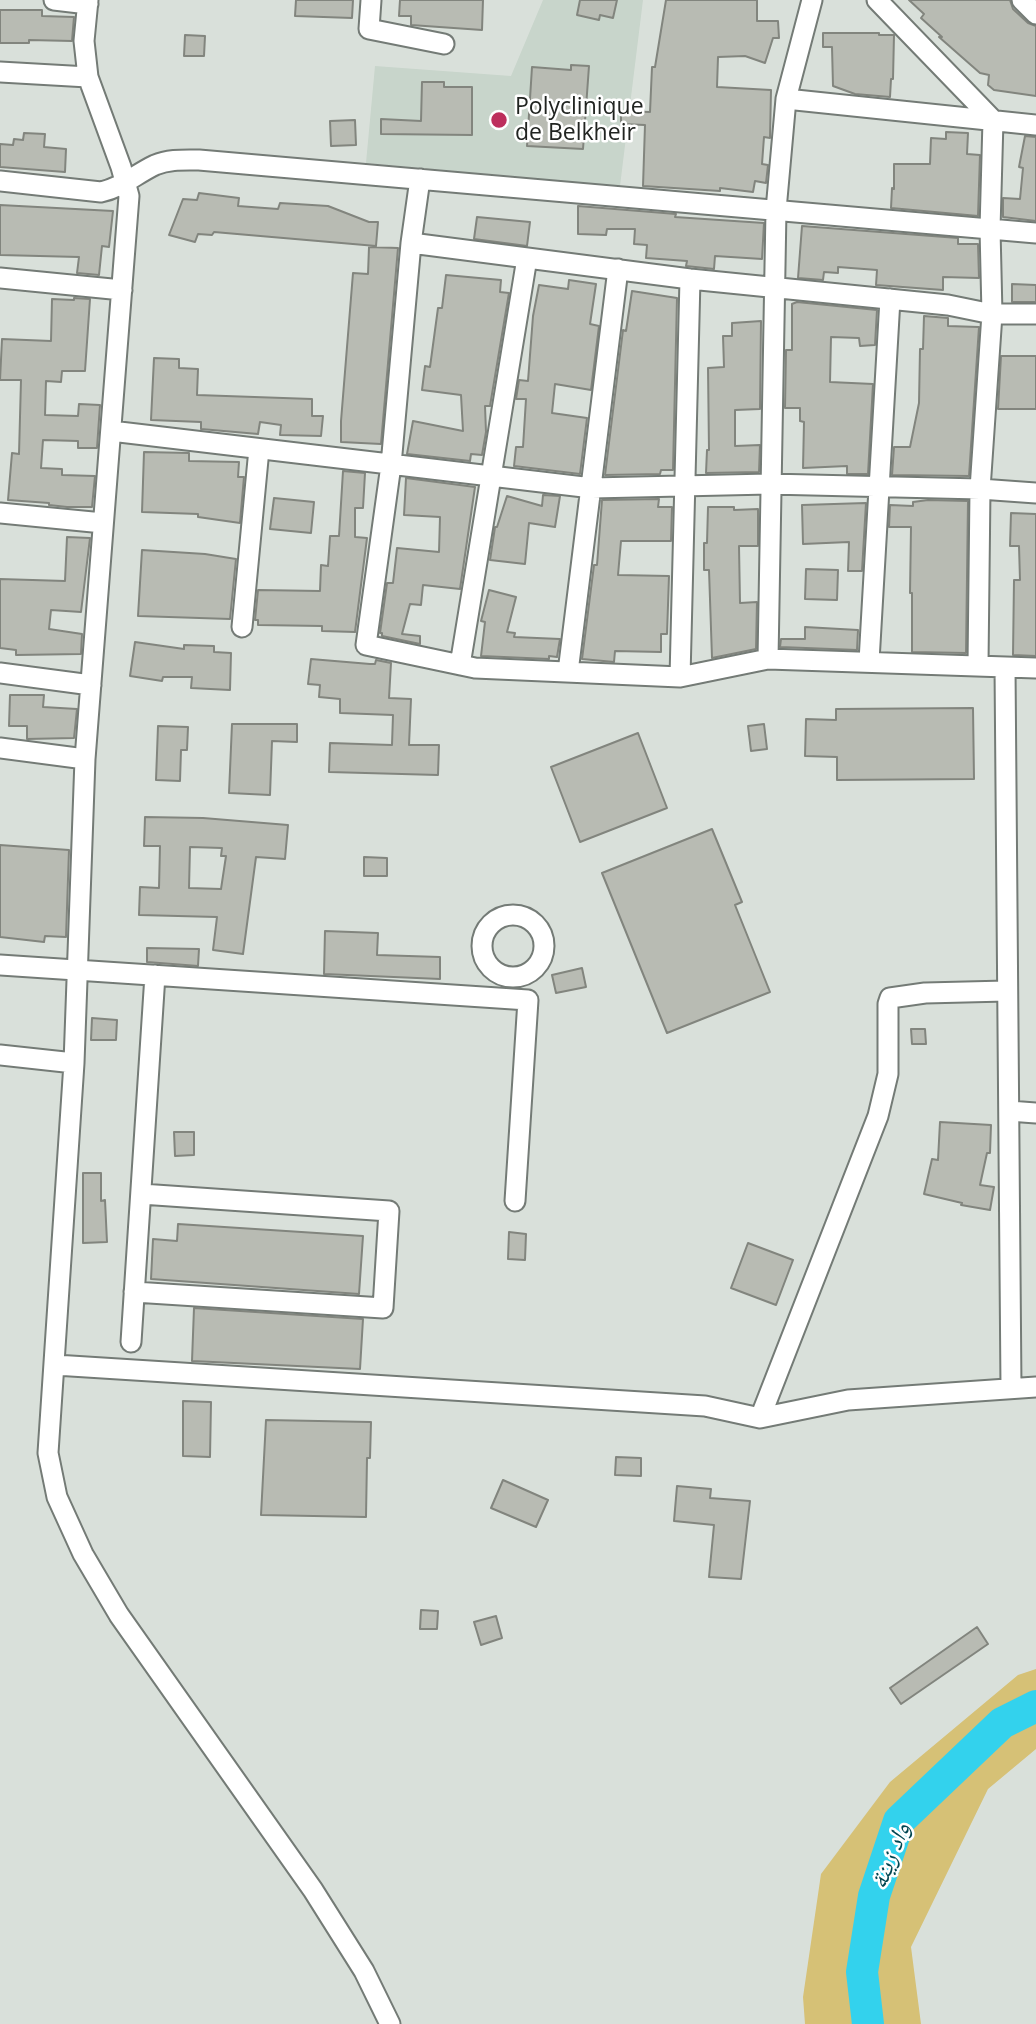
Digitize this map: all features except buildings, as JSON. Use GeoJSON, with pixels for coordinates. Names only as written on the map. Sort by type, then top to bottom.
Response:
{"type":"FeatureCollection","features":[{"type":"Feature","properties":{"kind":"street"},"geometry":{"type":"LineString","coordinates":[[54,0],[88,2],[84,41],[88,77],[129,195],[85,759],[74,1063],[48,1453],[57,1497],[83,1554],[118,1615],[313,1890],[363,1970],[390,2024]]}},
{"type":"Feature","properties":{"kind":"street"},"geometry":{"type":"LineString","coordinates":[[371,0],[369,29],[444,44]]}},
{"type":"Feature","properties":{"kind":"street"},"geometry":{"type":"LineString","coordinates":[[768,659],[769,484],[776,210],[786,99],[813,0]]}},
{"type":"Feature","properties":{"kind":"street"},"geometry":{"type":"LineString","coordinates":[[877,0],[993,120],[990,229],[992,314],[980,489],[978,664]]}},
{"type":"Feature","properties":{"kind":"street"},"geometry":{"type":"LineString","coordinates":[[1022,0],[1036,14]]}},
{"type":"Feature","properties":{"kind":"street"},"geometry":{"type":"LineString","coordinates":[[0,72],[88,77]]}},
{"type":"Feature","properties":{"kind":"street"},"geometry":{"type":"LineString","coordinates":[[786,99],[1036,125]]}},
{"type":"Feature","properties":{"kind":"street"},"geometry":{"type":"LineString","coordinates":[[0,181],[101,192],[114,189],[157,164],[175,160],[199,160],[1036,233]]}},
{"type":"Feature","properties":{"kind":"street"},"geometry":{"type":"LineString","coordinates":[[420,179],[411,243],[391,466],[366,645],[475,668],[680,677],[768,659],[1036,668]]}},
{"type":"Feature","properties":{"kind":"street"},"geometry":{"type":"LineString","coordinates":[[411,243],[690,279],[948,305],[992,314],[1036,314]]}},
{"type":"Feature","properties":{"kind":"street"},"geometry":{"type":"LineString","coordinates":[[460,665],[527,258]]}},
{"type":"Feature","properties":{"kind":"street"},"geometry":{"type":"LineString","coordinates":[[568,672],[618,269]]}},
{"type":"Feature","properties":{"kind":"street"},"geometry":{"type":"LineString","coordinates":[[0,278],[122,290]]}},
{"type":"Feature","properties":{"kind":"street"},"geometry":{"type":"LineString","coordinates":[[680,677],[690,279]]}},
{"type":"Feature","properties":{"kind":"street"},"geometry":{"type":"LineString","coordinates":[[869,661],[890,299]]}},
{"type":"Feature","properties":{"kind":"street"},"geometry":{"type":"LineString","coordinates":[[111,431],[592,488],[769,484],[980,489],[1036,493]]}},
{"type":"Feature","properties":{"kind":"street"},"geometry":{"type":"LineString","coordinates":[[242,627],[259,449]]}},
{"type":"Feature","properties":{"kind":"street"},"geometry":{"type":"LineString","coordinates":[[0,513],[103,523]]}},
{"type":"Feature","properties":{"kind":"street"},"geometry":{"type":"LineString","coordinates":[[1004,667],[1011,1388]]}},
{"type":"Feature","properties":{"kind":"street"},"geometry":{"type":"LineString","coordinates":[[0,673],[91,685]]}},
{"type":"Feature","properties":{"kind":"street"},"geometry":{"type":"LineString","coordinates":[[0,748],[85,759]]}},
{"type":"Feature","properties":{"kind":"street"},"geometry":{"type":"LineString","coordinates":[[0,965],[528,1000],[515,1201]]}},
{"type":"Feature","properties":{"kind":"street"},"geometry":{"type":"LineString","coordinates":[[131,1342],[155,975]]}},
{"type":"Feature","properties":{"kind":"street"},"geometry":{"type":"LineString","coordinates":[[510,999],[513,978]]}},
{"type":"Feature","properties":{"kind":"street"},"geometry":{"type":"LineString","coordinates":[[761,1418],[878,1116],[888,1074],[890,998],[926,993],[1006,991]]}},
{"type":"Feature","properties":{"kind":"street"},"geometry":{"type":"LineString","coordinates":[[0,1055],[74,1063]]}},
{"type":"Feature","properties":{"kind":"street"},"geometry":{"type":"LineString","coordinates":[[1009,1111],[1036,1113]]}},
{"type":"Feature","properties":{"kind":"street"},"geometry":{"type":"LineString","coordinates":[[134,1292],[383,1308],[385,1280],[389,1211],[141,1194]]}},
{"type":"Feature","properties":{"kind":"street"},"geometry":{"type":"LineString","coordinates":[[55,1365],[682,1404],[761,1418],[848,1400],[1036,1387]]}},
{"type":"Feature","properties":{"kind":"shaded area","name":"Polyclinique de Belkheir"},"geometry":{"type":"Polygon","coordinates":[[[543,0],[643,0],[620,186],[366,163],[375,66],[511,76],[543,0]]]}},
{"type":"Feature","properties":{"kind":"shaded area"},"geometry":{"type":"Polygon","coordinates":[[[1036,1669],[1036,1749],[988,1789],[911,1947],[921,2024],[805,2024],[803,1997],[821,1874],[890,1782],[1018,1675],[1036,1669]]]}},
{"type":"Feature","properties":{"kind":"waterway","name":"واد زينة"},"geometry":{"type":"LineString","coordinates":[[868,2024],[862,1972],[874,1896],[899,1821],[1002,1723],[1036,1706]]}},
{"type":"Feature","properties":{"kind":"place","name":"Polyclinique de Belkheir"},"geometry":{"type":"Point","coordinates":[499,120]}}]}
